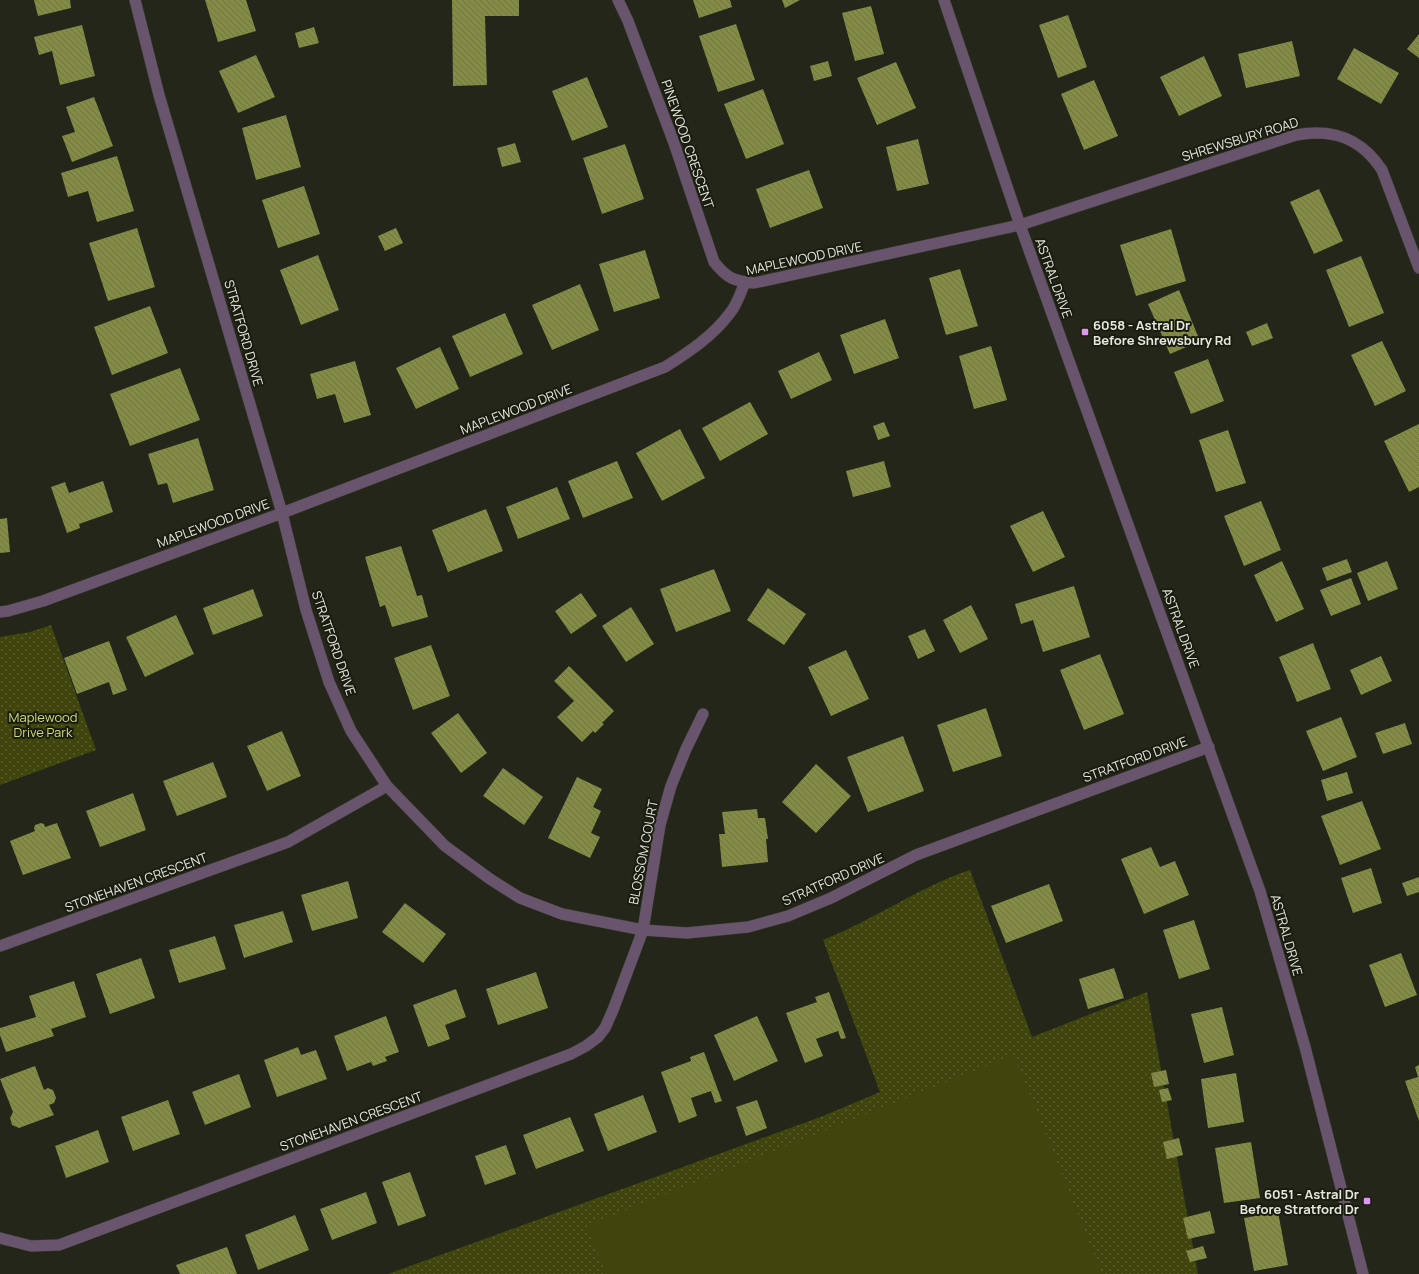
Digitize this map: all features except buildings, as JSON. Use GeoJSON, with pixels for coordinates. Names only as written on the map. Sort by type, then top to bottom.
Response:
{"type":"FeatureCollection","features":[{"type":"Feature","properties":{"kind":"street","name":"STRATFORD DRIVE"},"geometry":{"type":"LineString","coordinates":[[135,0],[160,95],[282,513],[306,610],[329,682],[351,731],[387,786],[446,846],[490,879],[520,898],[562,914],[643,930],[687,933],[748,927],[788,916],[831,898],[916,855],[1209,747]]}},
{"type":"Feature","properties":{"kind":"street","name":"PINEWOOD CRESCENT"},"geometry":{"type":"LineString","coordinates":[[618,0],[628,21],[674,143],[714,262],[726,276],[735,281],[745,282]]}},
{"type":"Feature","properties":{"kind":"street","name":"ASTRAL DRIVE"},"geometry":{"type":"LineString","coordinates":[[944,0],[1020,225],[1209,747],[1262,899],[1305,1047],[1363,1274]]}},
{"type":"Feature","properties":{"kind":"street","name":"SHREWSBURY ROAD"},"geometry":{"type":"LineString","coordinates":[[1020,225],[1296,134],[1308,132],[1324,133],[1333,134],[1351,140],[1368,152],[1376,160],[1382,170],[1419,268]]}},
{"type":"Feature","properties":{"kind":"street","name":"MAPLEWOOD DRIVE"},"geometry":{"type":"LineString","coordinates":[[0,612],[43,601],[282,513],[665,367],[685,355],[718,327],[731,312],[745,282],[754,283],[1020,225]]}},
{"type":"Feature","properties":{"kind":"street","name":"BLOSSOM COURT"},"geometry":{"type":"LineString","coordinates":[[643,930],[660,825],[671,786],[686,749],[703,714]]}},
{"type":"Feature","properties":{"kind":"street","name":"STONEHAVEN CRESCENT"},"geometry":{"type":"LineString","coordinates":[[0,946],[288,842],[387,786]]}},
{"type":"Feature","properties":{"kind":"street","name":"STONEHAVEN CRESCENT"},"geometry":{"type":"LineString","coordinates":[[0,1238],[32,1246],[59,1245],[571,1054],[586,1046],[598,1037],[605,1028],[643,930]]}},
{"type":"Feature","properties":{"kind":"green space","name":"Maplewood Drive Park"},"geometry":{"type":"Polygon","coordinates":[[[51,625],[96,750],[0,785],[0,637],[30,632],[51,625]]]}},
{"type":"Feature","properties":{"kind":"green space"},"geometry":{"type":"Polygon","coordinates":[[[970,870],[1032,1037],[1147,992],[1198,1274],[388,1274],[823,1116],[880,1092],[823,940],[860,923],[933,885],[970,870]]]}},
{"type":"Feature","properties":{"kind":"green space"},"geometry":{"type":"Polygon","coordinates":[[[1014,1055],[1102,1274],[606,1274],[586,1226],[1014,1055]]]}},
{"type":"Feature","properties":{"kind":"place","name":"6058 - Astral Dr Before Shrewsbury Rd"},"geometry":{"type":"Point","coordinates":[1085,332]}},
{"type":"Feature","properties":{"kind":"place","name":"6051 - Astral Dr Before Stratford Dr"},"geometry":{"type":"Point","coordinates":[1367,1201]}}]}
